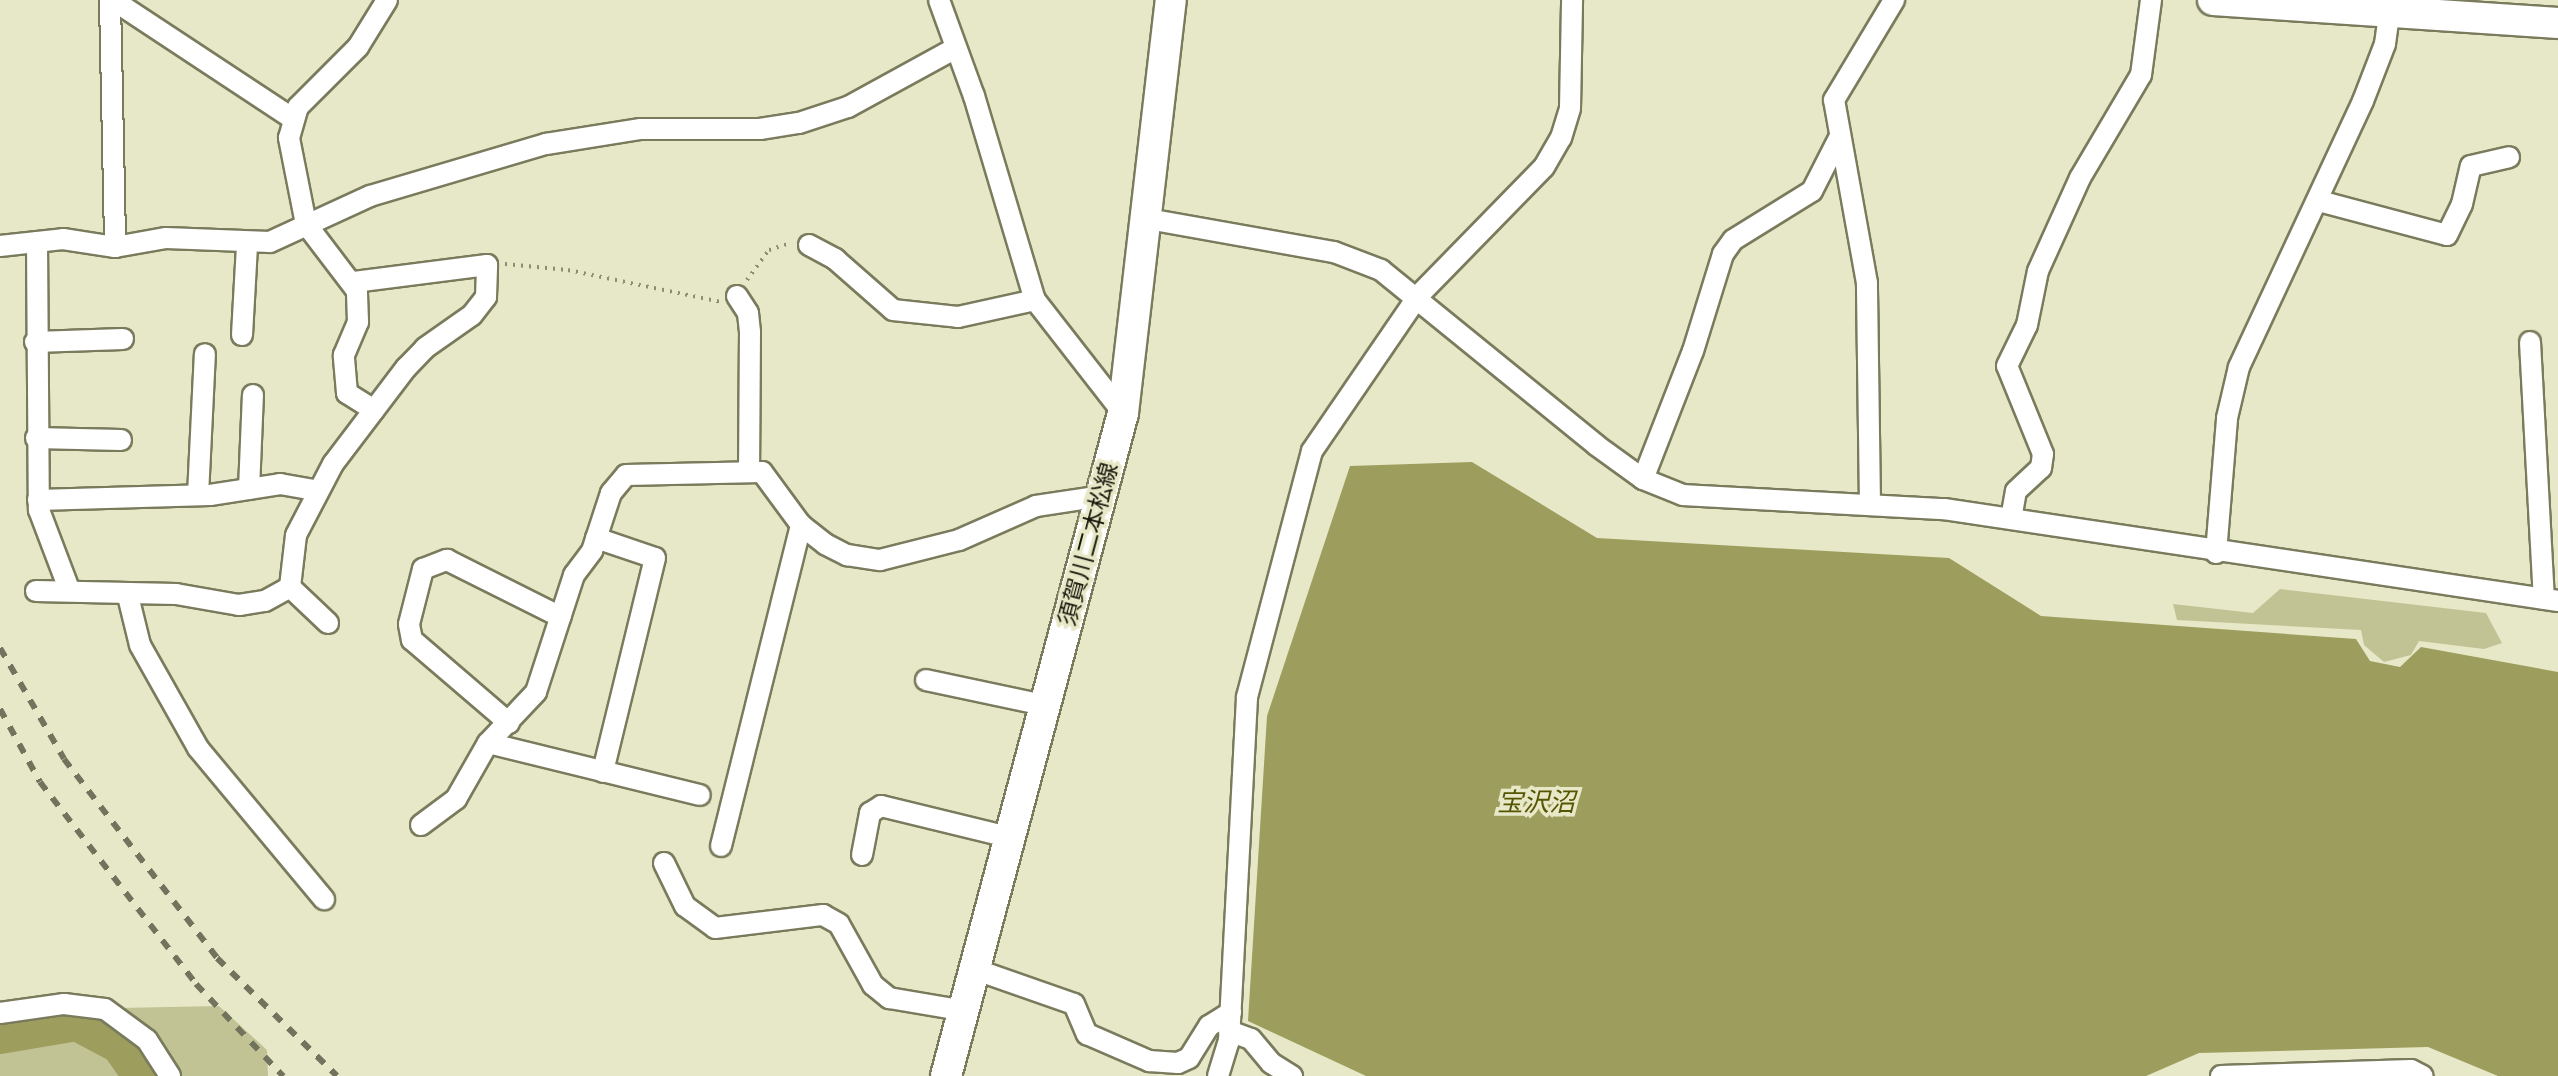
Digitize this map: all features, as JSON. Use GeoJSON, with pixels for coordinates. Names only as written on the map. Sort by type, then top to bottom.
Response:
{"type":"FeatureCollection","features":[{"type":"Feature","properties":{"kind":"main road","name":"須賀川二本松線"},"geometry":{"type":"LineString","coordinates":[[946,1076],[971,968],[1123,413],[1148,219],[1171,0]]}},
{"type":"Feature","properties":{"kind":"main road"},"geometry":{"type":"LineString","coordinates":[[2213,0],[2390,6],[2558,23]]}},
{"type":"Feature","properties":{"kind":"main road"},"geometry":{"type":"LineString","coordinates":[[2515,0],[2558,3]]}},
{"type":"Feature","properties":{"kind":"street"},"geometry":{"type":"LineString","coordinates":[[112,0],[292,118]]}},
{"type":"Feature","properties":{"kind":"street"},"geometry":{"type":"LineString","coordinates":[[112,0],[115,247]]}},
{"type":"Feature","properties":{"kind":"street"},"geometry":{"type":"LineString","coordinates":[[374,410],[353,398],[345,385],[344,355],[359,307],[354,282],[306,224],[289,146],[292,118],[358,47],[387,0]]}},
{"type":"Feature","properties":{"kind":"street"},"geometry":{"type":"LineString","coordinates":[[939,0],[954,49],[974,96],[1035,300],[1123,413]]}},
{"type":"Feature","properties":{"kind":"street"},"geometry":{"type":"LineString","coordinates":[[1218,1076],[1230,1021],[1247,697],[1312,451],[1418,296],[1544,167],[1561,138],[1570,108],[1572,0]]}},
{"type":"Feature","properties":{"kind":"street"},"geometry":{"type":"LineString","coordinates":[[1870,504],[1867,283],[1834,100],[1894,0]]}},
{"type":"Feature","properties":{"kind":"street"},"geometry":{"type":"LineString","coordinates":[[2011,519],[2016,491],[2041,468],[2043,454],[2007,366],[2029,317],[2035,279],[2080,178],[2141,75],[2151,0]]}},
{"type":"Feature","properties":{"kind":"street"},"geometry":{"type":"LineString","coordinates":[[2216,553],[2227,418],[2239,367],[2288,255],[2319,201],[2375,72],[2390,6]]}},
{"type":"Feature","properties":{"kind":"street"},"geometry":{"type":"LineString","coordinates":[[0,246],[63,239],[115,247],[191,237],[247,245],[270,242],[370,196],[546,144],[641,129],[799,123],[859,102],[954,49]]}},
{"type":"Feature","properties":{"kind":"street"},"geometry":{"type":"LineString","coordinates":[[1643,479],[1693,351],[1723,254],[1733,240],[1812,191],[1839,138]]}},
{"type":"Feature","properties":{"kind":"street"},"geometry":{"type":"LineString","coordinates":[[2319,201],[2447,235],[2462,204],[2471,166],[2509,157]]}},
{"type":"Feature","properties":{"kind":"street"},"geometry":{"type":"LineString","coordinates":[[1148,219],[1334,252],[1381,270],[1418,296],[1553,412],[1643,479],[1691,496],[1870,504],[2011,519],[2216,553],[2551,600],[2549,514],[2530,342]]}},
{"type":"Feature","properties":{"kind":"street"},"geometry":{"type":"LineString","coordinates":[[37,242],[38,500],[45,536],[69,589]]}},
{"type":"Feature","properties":{"kind":"street"},"geometry":{"type":"LineString","coordinates":[[242,335],[247,245]]}},
{"type":"Feature","properties":{"kind":"street"},"geometry":{"type":"LineString","coordinates":[[809,245],[835,259],[893,310],[958,317],[1035,300]]}},
{"type":"Feature","properties":{"kind":"street"},"geometry":{"type":"LineString","coordinates":[[290,587],[296,535],[318,491],[374,410],[425,348],[472,315],[486,297],[487,265],[354,282]]}},
{"type":"Feature","properties":{"kind":"street"},"geometry":{"type":"LineString","coordinates":[[737,296],[748,313],[750,332],[749,470]]}},
{"type":"Feature","properties":{"kind":"street"},"geometry":{"type":"LineString","coordinates":[[35,342],[123,339]]}},
{"type":"Feature","properties":{"kind":"street"},"geometry":{"type":"LineString","coordinates":[[198,495],[205,354]]}},
{"type":"Feature","properties":{"kind":"street"},"geometry":{"type":"LineString","coordinates":[[249,489],[253,395]]}},
{"type":"Feature","properties":{"kind":"street"},"geometry":{"type":"LineString","coordinates":[[36,438],[121,440]]}},
{"type":"Feature","properties":{"kind":"street"},"geometry":{"type":"LineString","coordinates":[[421,825],[456,799],[488,743],[536,692],[574,575],[596,538],[611,493],[626,475],[749,470],[768,476],[801,525],[840,552],[880,560],[959,540],[1036,506],[1101,496]]}},
{"type":"Feature","properties":{"kind":"street"},"geometry":{"type":"LineString","coordinates":[[38,500],[198,495],[295,484],[318,491]]}},
{"type":"Feature","properties":{"kind":"street"},"geometry":{"type":"LineString","coordinates":[[721,846],[801,525]]}},
{"type":"Feature","properties":{"kind":"street"},"geometry":{"type":"LineString","coordinates":[[596,538],[655,558],[603,772]]}},
{"type":"Feature","properties":{"kind":"street"},"geometry":{"type":"LineString","coordinates":[[509,723],[412,640],[409,624],[423,569],[447,560],[561,617]]}},
{"type":"Feature","properties":{"kind":"street"},"geometry":{"type":"LineString","coordinates":[[36,591],[69,589],[128,596],[176,594],[239,605],[265,601],[290,587]]}},
{"type":"Feature","properties":{"kind":"street"},"geometry":{"type":"LineString","coordinates":[[290,587],[328,623]]}},
{"type":"Feature","properties":{"kind":"street"},"geometry":{"type":"LineString","coordinates":[[128,596],[140,645],[198,748],[324,899]]}},
{"type":"Feature","properties":{"kind":"street"},"geometry":{"type":"LineString","coordinates":[[926,680],[1044,705]]}},
{"type":"Feature","properties":{"kind":"street"},"geometry":{"type":"LineString","coordinates":[[488,743],[700,795]]}},
{"type":"Feature","properties":{"kind":"street"},"geometry":{"type":"LineString","coordinates":[[862,855],[870,813],[881,806],[1008,837]]}},
{"type":"Feature","properties":{"kind":"street"},"geometry":{"type":"LineString","coordinates":[[664,863],[685,906],[715,928],[823,915],[839,924],[873,985],[889,998],[960,1010]]}},
{"type":"Feature","properties":{"kind":"street"},"geometry":{"type":"LineString","coordinates":[[971,968],[1074,1004],[1087,1034],[1149,1061],[1169,1064],[1189,1058],[1209,1026],[1230,1021]]}},
{"type":"Feature","properties":{"kind":"street"},"geometry":{"type":"LineString","coordinates":[[0,1013],[64,1004],[105,1009],[147,1040],[170,1076]]}},
{"type":"Feature","properties":{"kind":"street"},"geometry":{"type":"LineString","coordinates":[[1230,1021],[1251,1039],[1271,1063],[1292,1076]]}},
{"type":"Feature","properties":{"kind":"street"},"geometry":{"type":"LineString","coordinates":[[2221,1076],[2411,1070],[2423,1076]]}},
{"type":"Feature","properties":{"kind":"path"},"geometry":{"type":"LineString","coordinates":[[487,265],[553,268],[722,302],[737,296],[769,250],[791,242],[809,245]]}},
{"type":"Feature","properties":{"kind":"shaded area"},"geometry":{"type":"Polygon","coordinates":[[[2280,589],[2486,613],[2502,643],[2484,649],[2419,641],[2411,655],[2384,662],[2364,645],[2361,630],[2177,620],[2173,604],[2253,613],[2280,589]]]}},
{"type":"Feature","properties":{"kind":"shaded area"},"geometry":{"type":"Polygon","coordinates":[[[0,1002],[69,1009],[219,1006],[267,1050],[268,1076],[0,1076],[0,1002]]]}},
{"type":"Feature","properties":{"kind":"water","name":"宝沢沼"},"geometry":{"type":"Polygon","coordinates":[[[1472,462],[1597,538],[1949,558],[2041,616],[2356,639],[2370,661],[2400,667],[2421,647],[2558,672],[2558,1076],[2498,1076],[2428,1047],[2199,1053],[2146,1076],[1366,1076],[1248,1021],[1267,716],[1350,466],[1472,462]]]}},
{"type":"Feature","properties":{"kind":"waterway"},"geometry":{"type":"LineString","coordinates":[[0,1035],[77,1022],[120,1045],[142,1076]]}},
{"type":"Feature","properties":{"kind":"railway"},"geometry":{"type":"LineString","coordinates":[[0,648],[64,759],[217,958],[337,1076]]}},
{"type":"Feature","properties":{"kind":"railway"},"geometry":{"type":"LineString","coordinates":[[0,709],[40,782],[196,984],[283,1076]]}}]}
